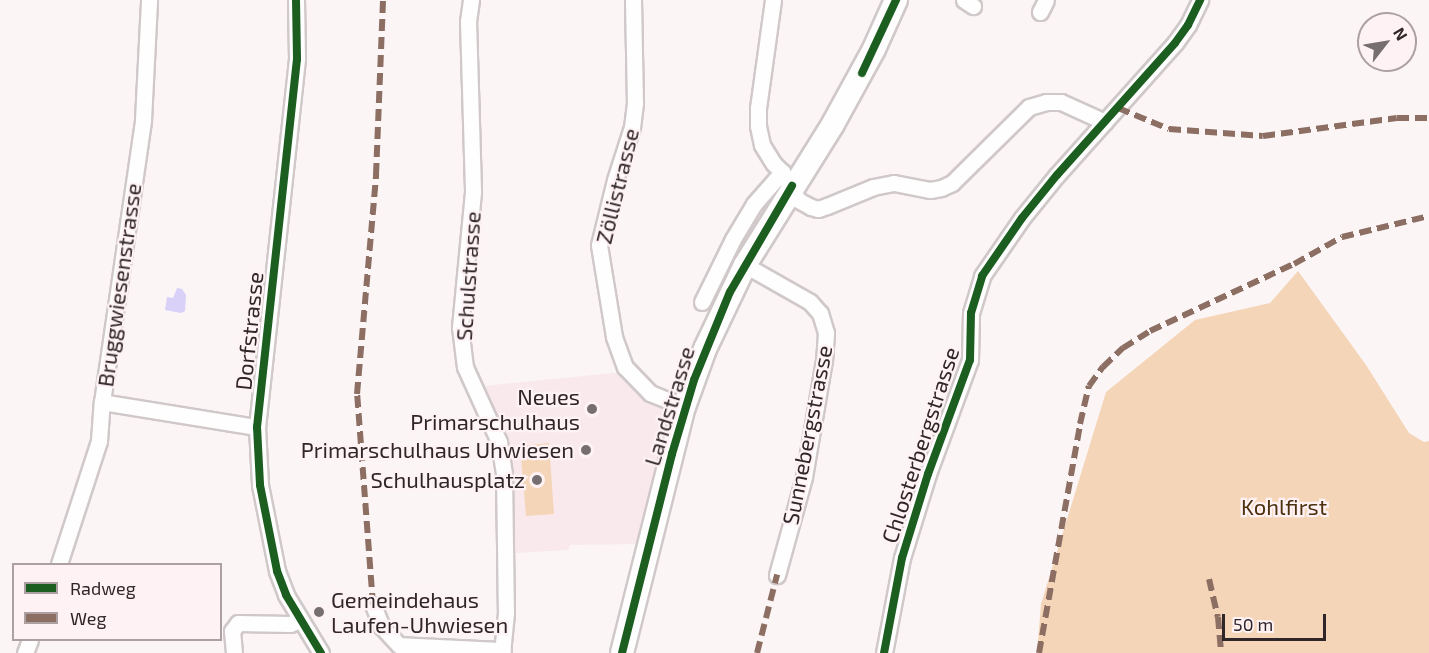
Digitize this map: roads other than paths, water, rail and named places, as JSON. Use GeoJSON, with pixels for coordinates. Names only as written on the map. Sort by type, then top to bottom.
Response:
{"type":"FeatureCollection","features":[{"type":"Feature","properties":{"kind":"main road","name":"Landstrasse"},"geometry":{"type":"LineString","coordinates":[[622,653],[684,407],[705,349],[787,179],[832,124],[862,73],[896,0]]}},
{"type":"Feature","properties":{"kind":"street","name":"Bruggwiesenstrasse"},"geometry":{"type":"LineString","coordinates":[[59,563],[99,441],[102,402],[143,120],[149,0]]}},
{"type":"Feature","properties":{"kind":"street","name":"Dorfstrasse"},"geometry":{"type":"LineString","coordinates":[[296,0],[297,59],[257,427],[260,485],[270,543],[286,595],[321,653]]}},
{"type":"Feature","properties":{"kind":"street","name":"Schulstrasse"},"geometry":{"type":"LineString","coordinates":[[471,0],[468,21],[473,192],[460,327],[465,367],[499,442],[504,474],[506,613],[502,651]]}},
{"type":"Feature","properties":{"kind":"street"},"geometry":{"type":"LineString","coordinates":[[468,21],[483,0]]}},
{"type":"Feature","properties":{"kind":"street","name":"Zöllistrasse"},"geometry":{"type":"LineString","coordinates":[[633,0],[635,103],[632,127],[615,180],[599,245],[614,337],[625,367],[650,393],[684,407]]}},
{"type":"Feature","properties":{"kind":"street"},"geometry":{"type":"LineString","coordinates":[[773,0],[758,108],[758,126],[762,145],[787,179],[798,200],[818,209],[873,187],[894,183],[930,190],[942,188],[952,183],[1029,107],[1046,102],[1061,102],[1105,122]]}},
{"type":"Feature","properties":{"kind":"street","name":"Chlosterbergstrasse"},"geometry":{"type":"LineString","coordinates":[[884,653],[902,558],[928,474],[970,360],[971,313],[982,276],[1029,209],[1175,42],[1188,25],[1200,0]]}},
{"type":"Feature","properties":{"kind":"street"},"geometry":{"type":"LineString","coordinates":[[702,302],[749,213],[787,179]]}},
{"type":"Feature","properties":{"kind":"street","name":"Sunnebergstrasse"},"geometry":{"type":"LineString","coordinates":[[745,265],[810,302],[820,313],[826,333],[824,360],[804,477],[777,575]]}},
{"type":"Feature","properties":{"kind":"street"},"geometry":{"type":"LineString","coordinates":[[102,402],[257,427]]}},
{"type":"Feature","properties":{"kind":"street"},"geometry":{"type":"LineString","coordinates":[[374,605],[382,627],[399,645],[502,651]]}},
{"type":"Feature","properties":{"kind":"street"},"geometry":{"type":"LineString","coordinates":[[234,653],[232,631],[238,623],[290,624],[300,620]]}},
{"type":"Feature","properties":{"kind":"place","name":"Neues Primarschulhaus"},"geometry":{"type":"Point","coordinates":[592,409]}},
{"type":"Feature","properties":{"kind":"place","name":"Primarschulhaus Uhwiesen"},"geometry":{"type":"Point","coordinates":[586,450]}},
{"type":"Feature","properties":{"kind":"place","name":"Schulhausplatz"},"geometry":{"type":"Point","coordinates":[537,480]}},
{"type":"Feature","properties":{"kind":"place","name":"Gemeindehaus Laufen-Uhwiesen"},"geometry":{"type":"Point","coordinates":[319,612]}},
{"type":"Feature","properties":{"kind":"park label","name":"Kohlfirst"},"geometry":{"type":"Point","coordinates":[1284,507]}}]}
